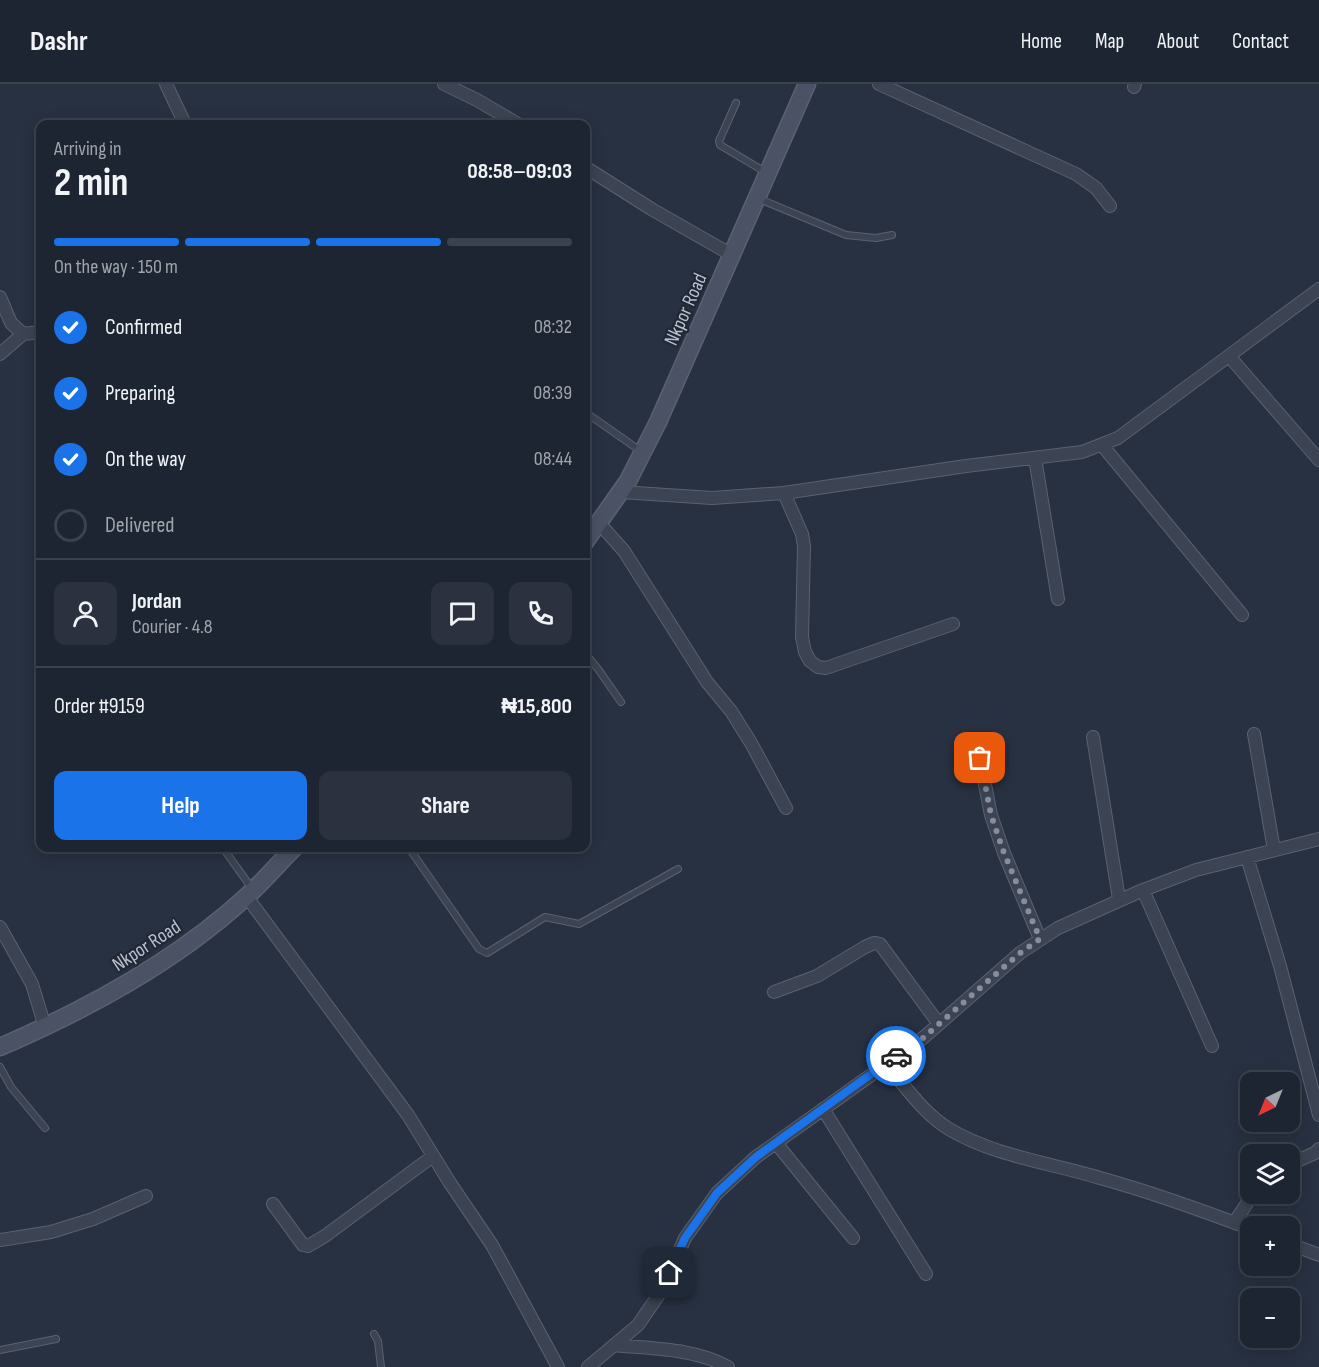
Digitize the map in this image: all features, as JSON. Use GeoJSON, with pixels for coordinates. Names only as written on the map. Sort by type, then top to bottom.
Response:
{"type":"FeatureCollection","features":[{"type":"Feature","properties":{"kind":"street"},"geometry":{"type":"LineString","coordinates":[[166,84],[183,120]]}},
{"type":"Feature","properties":{"kind":"street"},"geometry":{"type":"LineString","coordinates":[[444,84],[511,120]]}},
{"type":"Feature","properties":{"kind":"street","name":"Nkpor Road"},"geometry":{"type":"LineString","coordinates":[[590,535],[621,492],[643,453],[807,84]]}},
{"type":"Feature","properties":{"kind":"street"},"geometry":{"type":"LineString","coordinates":[[879,84],[1076,174],[1096,188],[1110,206]]}},
{"type":"Feature","properties":{"kind":"street"},"geometry":{"type":"LineString","coordinates":[[590,170],[653,210],[732,255]]}},
{"type":"Feature","properties":{"kind":"street"},"geometry":{"type":"LineString","coordinates":[[621,492],[712,498],[783,493],[1082,452],[1118,438],[1319,288]]}},
{"type":"Feature","properties":{"kind":"street"},"geometry":{"type":"LineString","coordinates":[[0,297],[11,323],[23,334]]}},
{"type":"Feature","properties":{"kind":"street"},"geometry":{"type":"LineString","coordinates":[[0,354],[23,334],[36,332]]}},
{"type":"Feature","properties":{"kind":"street"},"geometry":{"type":"LineString","coordinates":[[1229,356],[1319,460]]}},
{"type":"Feature","properties":{"kind":"street"},"geometry":{"type":"LineString","coordinates":[[1102,445],[1242,615]]}},
{"type":"Feature","properties":{"kind":"street"},"geometry":{"type":"LineString","coordinates":[[1035,458],[1058,599]]}},
{"type":"Feature","properties":{"kind":"street"},"geometry":{"type":"LineString","coordinates":[[783,493],[802,534],[804,546],[802,637],[805,652],[810,661],[818,667],[826,668],[953,624]]}},
{"type":"Feature","properties":{"kind":"street"},"geometry":{"type":"LineString","coordinates":[[598,523],[624,551],[707,682],[731,711],[786,808]]}},
{"type":"Feature","properties":{"kind":"street"},"geometry":{"type":"LineString","coordinates":[[1254,734],[1274,850]]}},
{"type":"Feature","properties":{"kind":"street"},"geometry":{"type":"LineString","coordinates":[[1093,737],[1119,899]]}},
{"type":"Feature","properties":{"kind":"street"},"geometry":{"type":"LineString","coordinates":[[976,740],[997,834],[1040,939]]}},
{"type":"Feature","properties":{"kind":"street"},"geometry":{"type":"LineString","coordinates":[[588,1367],[638,1324],[662,1290],[685,1238],[717,1193],[756,1157],[939,1024],[1020,953],[1058,928],[1119,899],[1196,870],[1319,839]]}},
{"type":"Feature","properties":{"kind":"street","name":"Nkpor Road"},"geometry":{"type":"LineString","coordinates":[[0,1047],[45,1027],[164,961],[250,894],[290,852]]}},
{"type":"Feature","properties":{"kind":"street"},"geometry":{"type":"LineString","coordinates":[[1247,857],[1315,1075],[1319,1114]]}},
{"type":"Feature","properties":{"kind":"street"},"geometry":{"type":"LineString","coordinates":[[1143,890],[1212,1046]]}},
{"type":"Feature","properties":{"kind":"street"},"geometry":{"type":"LineString","coordinates":[[250,894],[408,1115],[492,1245],[558,1367]]}},
{"type":"Feature","properties":{"kind":"street"},"geometry":{"type":"LineString","coordinates":[[0,927],[32,984],[45,1027]]}},
{"type":"Feature","properties":{"kind":"street"},"geometry":{"type":"LineString","coordinates":[[774,992],[817,976],[865,947],[874,943],[880,944],[939,1024]]}},
{"type":"Feature","properties":{"kind":"street"},"geometry":{"type":"LineString","coordinates":[[886,1064],[928,1112],[948,1129],[973,1141],[1027,1160],[1098,1177],[1170,1199],[1240,1225]]}},
{"type":"Feature","properties":{"kind":"street"},"geometry":{"type":"LineString","coordinates":[[823,1108],[926,1274]]}},
{"type":"Feature","properties":{"kind":"street"},"geometry":{"type":"LineString","coordinates":[[776,1143],[853,1238]]}},
{"type":"Feature","properties":{"kind":"street"},"geometry":{"type":"LineString","coordinates":[[1300,1160],[1319,1149]]}},
{"type":"Feature","properties":{"kind":"street"},"geometry":{"type":"LineString","coordinates":[[273,1204],[303,1245],[308,1246],[325,1236],[433,1156]]}},
{"type":"Feature","properties":{"kind":"street"},"geometry":{"type":"LineString","coordinates":[[0,1239],[61,1228],[93,1219],[146,1196]]}},
{"type":"Feature","properties":{"kind":"street"},"geometry":{"type":"LineString","coordinates":[[1234,1223],[1246,1204]]}},
{"type":"Feature","properties":{"kind":"street"},"geometry":{"type":"LineString","coordinates":[[1300,1248],[1319,1255]]}},
{"type":"Feature","properties":{"kind":"street"},"geometry":{"type":"LineString","coordinates":[[614,1345],[677,1351],[718,1361],[728,1367]]}},
{"type":"Feature","properties":{"kind":"lane"},"geometry":{"type":"LineString","coordinates":[[736,103],[719,141],[720,145],[768,173]]}},
{"type":"Feature","properties":{"kind":"lane"},"geometry":{"type":"LineString","coordinates":[[757,198],[846,235],[867,238],[892,235]]}},
{"type":"Feature","properties":{"kind":"lane"},"geometry":{"type":"LineString","coordinates":[[590,416],[643,453]]}},
{"type":"Feature","properties":{"kind":"lane"},"geometry":{"type":"LineString","coordinates":[[590,659],[621,702]]}},
{"type":"Feature","properties":{"kind":"lane"},"geometry":{"type":"LineString","coordinates":[[225,852],[250,894]]}},
{"type":"Feature","properties":{"kind":"lane"},"geometry":{"type":"LineString","coordinates":[[411,852],[479,949],[487,953],[545,917],[579,924],[678,869]]}},
{"type":"Feature","properties":{"kind":"lane"},"geometry":{"type":"LineString","coordinates":[[0,1066],[11,1087],[45,1128]]}},
{"type":"Feature","properties":{"kind":"lane"},"geometry":{"type":"LineString","coordinates":[[374,1334],[378,1341],[381,1367]]}},
{"type":"Feature","properties":{"kind":"lane"},"geometry":{"type":"LineString","coordinates":[[0,1350],[56,1339]]}},
{"type":"Feature","properties":{"kind":"way so far"},"geometry":{"type":"LineString","coordinates":[[896,1056],[923,1038],[1020,953],[1040,939],[1004,853],[991,815],[980,758]]}},
{"type":"Feature","properties":{"kind":"route"},"geometry":{"type":"LineString","coordinates":[[669,1273],[685,1238],[717,1193],[756,1157],[896,1056]]}}]}
